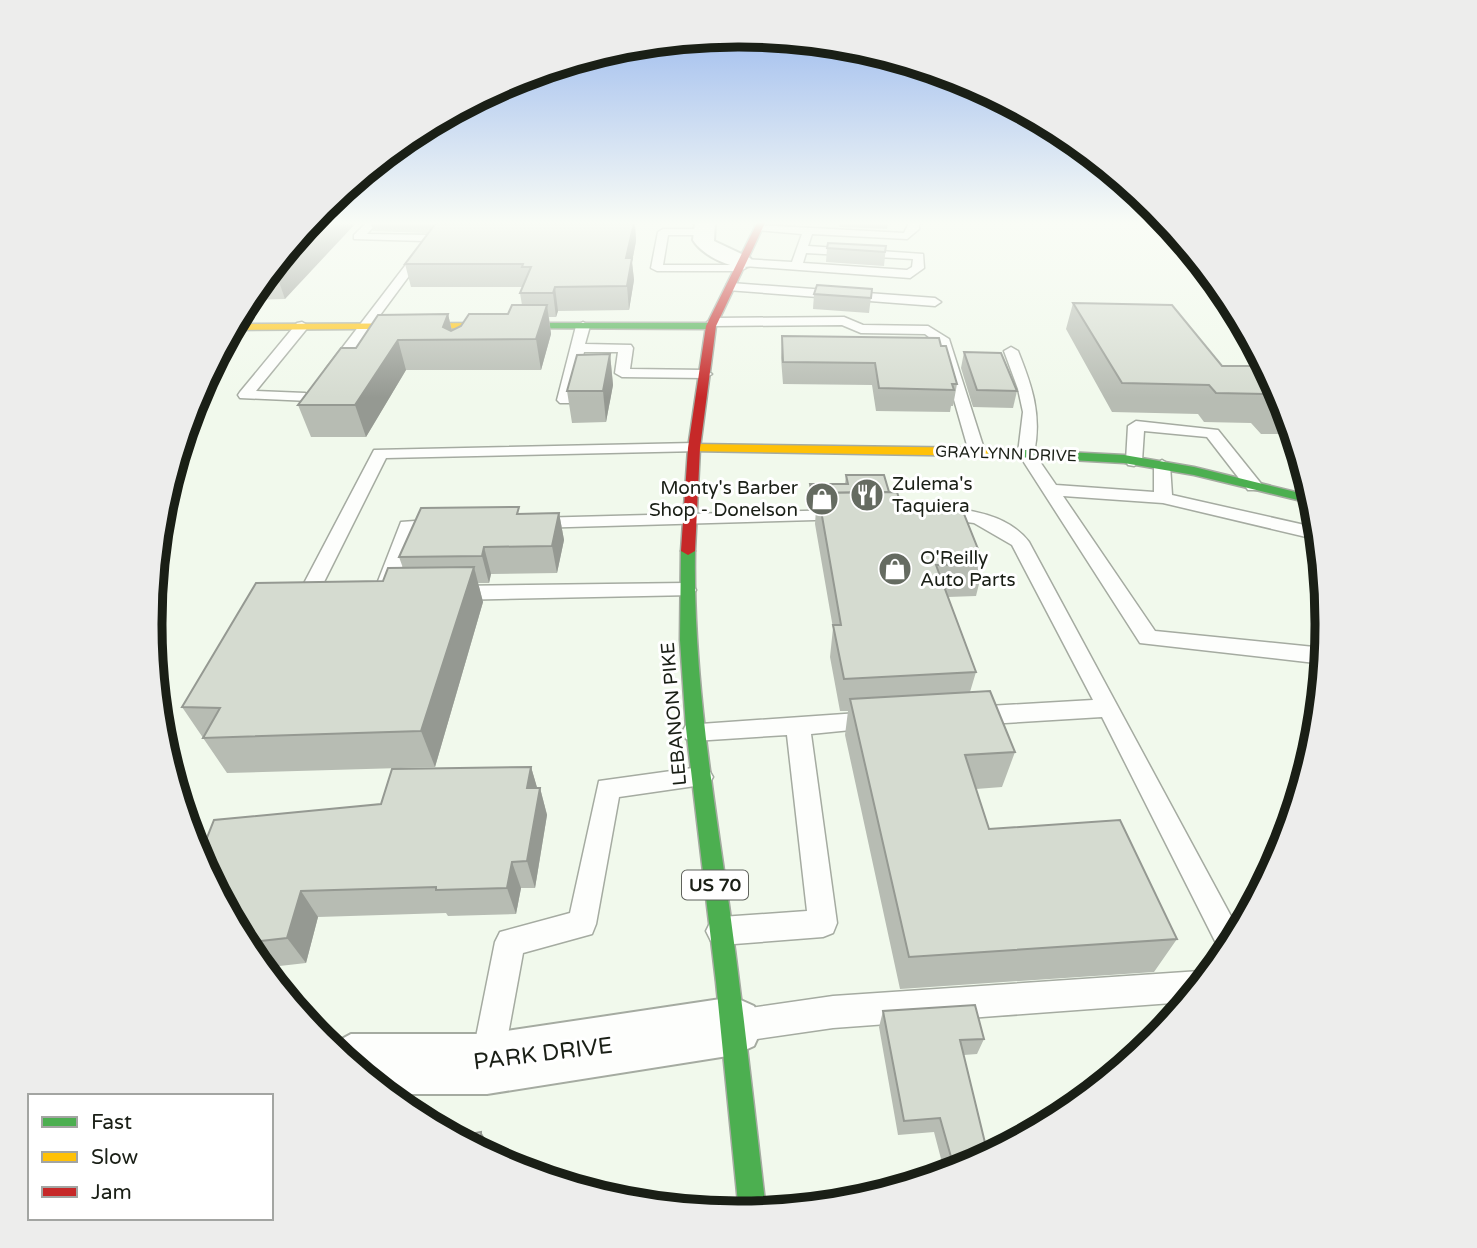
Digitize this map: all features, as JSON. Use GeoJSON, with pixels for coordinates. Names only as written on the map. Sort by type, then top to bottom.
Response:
{"type":"FeatureCollection","features":[{"type":"Feature","properties":{"kind":"main road","name":"LEBANON PIKE"},"geometry":{"type":"LineString","coordinates":[[734,281],[713,324],[705,373],[694,448],[686,590],[694,732],[734,1027],[751,1201]]}},
{"type":"Feature","properties":{"kind":"main road"},"geometry":{"type":"LineString","coordinates":[[245,327],[713,324]]}},
{"type":"Feature","properties":{"kind":"main road","name":"GRAYLYNN DRIVE"},"geometry":{"type":"LineString","coordinates":[[694,448],[1026,453],[1134,461],[1301,497]]}},
{"type":"Feature","properties":{"kind":"street","name":"PARK DRIVE"},"geometry":{"type":"LineString","coordinates":[[365,1064],[487,1064],[734,1027]]}},
{"type":"Feature","properties":{"kind":"lane"},"geometry":{"type":"LineString","coordinates":[[333,369],[399,281]]}},
{"type":"Feature","properties":{"kind":"lane"},"geometry":{"type":"LineString","coordinates":[[731,287],[935,302]]}},
{"type":"Feature","properties":{"kind":"lane"},"geometry":{"type":"LineString","coordinates":[[713,324],[844,321],[861,329],[928,330],[944,342],[977,452]]}},
{"type":"Feature","properties":{"kind":"lane"},"geometry":{"type":"LineString","coordinates":[[302,326],[245,395],[306,398]]}},
{"type":"Feature","properties":{"kind":"lane"},"geometry":{"type":"LineString","coordinates":[[464,345],[474,326]]}},
{"type":"Feature","properties":{"kind":"lane"},"geometry":{"type":"LineString","coordinates":[[565,400],[583,326]]}},
{"type":"Feature","properties":{"kind":"lane"},"geometry":{"type":"LineString","coordinates":[[578,348],[626,348],[622,373],[705,373]]}},
{"type":"Feature","properties":{"kind":"lane"},"geometry":{"type":"LineString","coordinates":[[1011,351],[1031,402],[1031,435],[1026,453],[1148,638],[1314,655]]}},
{"type":"Feature","properties":{"kind":"lane"},"geometry":{"type":"LineString","coordinates":[[1134,461],[1136,426],[1212,433],[1254,486]]}},
{"type":"Feature","properties":{"kind":"lane"},"geometry":{"type":"LineString","coordinates":[[311,589],[380,453],[694,448]]}},
{"type":"Feature","properties":{"kind":"lane"},"geometry":{"type":"LineString","coordinates":[[1162,466],[1163,498]]}},
{"type":"Feature","properties":{"kind":"lane"},"geometry":{"type":"LineString","coordinates":[[1051,490],[1163,498],[1307,531]]}},
{"type":"Feature","properties":{"kind":"lane"},"geometry":{"type":"LineString","coordinates":[[915,513],[966,513],[996,524],[1020,541],[1225,933]]}},
{"type":"Feature","properties":{"kind":"lane"},"geometry":{"type":"LineString","coordinates":[[515,523],[862,515]]}},
{"type":"Feature","properties":{"kind":"lane"},"geometry":{"type":"LineString","coordinates":[[410,593],[382,594],[408,526],[462,525]]}},
{"type":"Feature","properties":{"kind":"lane"},"geometry":{"type":"LineString","coordinates":[[437,593],[686,590]]}},
{"type":"Feature","properties":{"kind":"lane"},"geometry":{"type":"LineString","coordinates":[[947,717],[1109,708]]}},
{"type":"Feature","properties":{"kind":"lane"},"geometry":{"type":"LineString","coordinates":[[694,732],[893,720]]}},
{"type":"Feature","properties":{"kind":"lane"},"geometry":{"type":"LineString","coordinates":[[721,931],[823,923],[799,725]]}},
{"type":"Feature","properties":{"kind":"lane"},"geometry":{"type":"LineString","coordinates":[[487,1064],[510,942],[582,925],[608,788],[700,777]]}},
{"type":"Feature","properties":{"kind":"lane"},"geometry":{"type":"LineString","coordinates":[[734,1027],[833,1012],[1186,987]]}},
{"type":"Feature","properties":{"kind":"building"},"geometry":{"type":"Polygon","coordinates":[[[525,281],[628,281],[627,286],[555,287],[553,293],[520,293],[525,281]]]}},
{"type":"Feature","properties":{"kind":"building"},"geometry":{"type":"Polygon","coordinates":[[[817,285],[872,289],[871,298],[814,294],[817,285]]]}},
{"type":"Feature","properties":{"kind":"building"},"geometry":{"type":"Polygon","coordinates":[[[1073,303],[1172,305],[1222,366],[1254,366],[1269,398],[1265,394],[1216,393],[1209,385],[1122,383],[1073,303]]]}},
{"type":"Feature","properties":{"kind":"building"},"geometry":{"type":"Polygon","coordinates":[[[512,305],[547,305],[536,339],[398,340],[355,405],[298,405],[341,348],[356,348],[378,315],[448,314],[443,327],[451,331],[461,326],[469,314],[508,314],[512,305]]]}},
{"type":"Feature","properties":{"kind":"building"},"geometry":{"type":"Polygon","coordinates":[[[782,336],[939,338],[941,346],[946,346],[957,384],[952,384],[954,390],[879,388],[875,363],[783,362],[782,336]]]}},
{"type":"Feature","properties":{"kind":"building"},"geometry":{"type":"Polygon","coordinates":[[[964,352],[1001,353],[1017,391],[977,390],[964,352]]]}},
{"type":"Feature","properties":{"kind":"building"},"geometry":{"type":"Polygon","coordinates":[[[610,354],[603,391],[567,391],[577,355],[610,354]]]}},
{"type":"Feature","properties":{"kind":"building"},"geometry":{"type":"Polygon","coordinates":[[[846,475],[884,475],[889,492],[818,493],[817,500],[813,500],[810,484],[848,484],[846,475]]]}},
{"type":"Feature","properties":{"kind":"building"},"geometry":{"type":"Polygon","coordinates":[[[897,492],[903,511],[962,509],[984,564],[936,565],[976,672],[844,679],[833,625],[841,625],[818,493],[897,492]]]}},
{"type":"Feature","properties":{"kind":"building"},"geometry":{"type":"Polygon","coordinates":[[[519,507],[517,514],[559,513],[552,546],[484,547],[482,556],[399,557],[421,508],[519,507]]]}},
{"type":"Feature","properties":{"kind":"building"},"geometry":{"type":"Polygon","coordinates":[[[474,567],[421,731],[203,738],[220,708],[182,707],[256,583],[383,581],[388,568],[474,567]]]}},
{"type":"Feature","properties":{"kind":"building"},"geometry":{"type":"Polygon","coordinates":[[[990,691],[1015,752],[965,755],[989,829],[1120,820],[1177,939],[909,957],[850,699],[990,691]]]}},
{"type":"Feature","properties":{"kind":"building"},"geometry":{"type":"Polygon","coordinates":[[[531,767],[527,788],[540,788],[527,861],[512,862],[507,888],[301,891],[287,938],[257,941],[221,879],[205,843],[214,820],[381,804],[392,769],[531,767]]]}},
{"type":"Feature","properties":{"kind":"building"},"geometry":{"type":"Polygon","coordinates":[[[975,1005],[984,1039],[960,1040],[986,1145],[952,1160],[940,1118],[904,1121],[883,1011],[975,1005]]]}},
{"type":"Feature","properties":{"kind":"building"},"geometry":{"type":"Polygon","coordinates":[[[481,1132],[481,1140],[470,1134],[481,1132]]]}},
{"type":"Feature","properties":{"kind":"traffic: fast"},"geometry":{"type":"LineString","coordinates":[[502,326],[711,326]]}},
{"type":"Feature","properties":{"kind":"traffic: fast"},"geometry":{"type":"LineString","coordinates":[[984,452],[1124,459],[1194,471],[1301,497]]}},
{"type":"Feature","properties":{"kind":"traffic: fast"},"geometry":{"type":"LineString","coordinates":[[688,551],[688,640],[695,728],[751,1201]]}},
{"type":"Feature","properties":{"kind":"traffic: slow"},"geometry":{"type":"LineString","coordinates":[[245,327],[502,326]]}},
{"type":"Feature","properties":{"kind":"traffic: slow"},"geometry":{"type":"LineString","coordinates":[[694,448],[984,452]]}},
{"type":"Feature","properties":{"kind":"traffic: jam"},"geometry":{"type":"LineString","coordinates":[[688,551],[694,448],[711,326],[733,281]]}},
{"type":"Feature","properties":{"kind":"place","name":"Zulema's Taquiera"},"geometry":{"type":"Point","coordinates":[867,495]}},
{"type":"Feature","properties":{"kind":"place","name":"Monty's Barber Shop - Donelson"},"geometry":{"type":"Point","coordinates":[822,499]}},
{"type":"Feature","properties":{"kind":"place","name":"O'Reilly Auto Parts"},"geometry":{"type":"Point","coordinates":[895,569]}}]}
